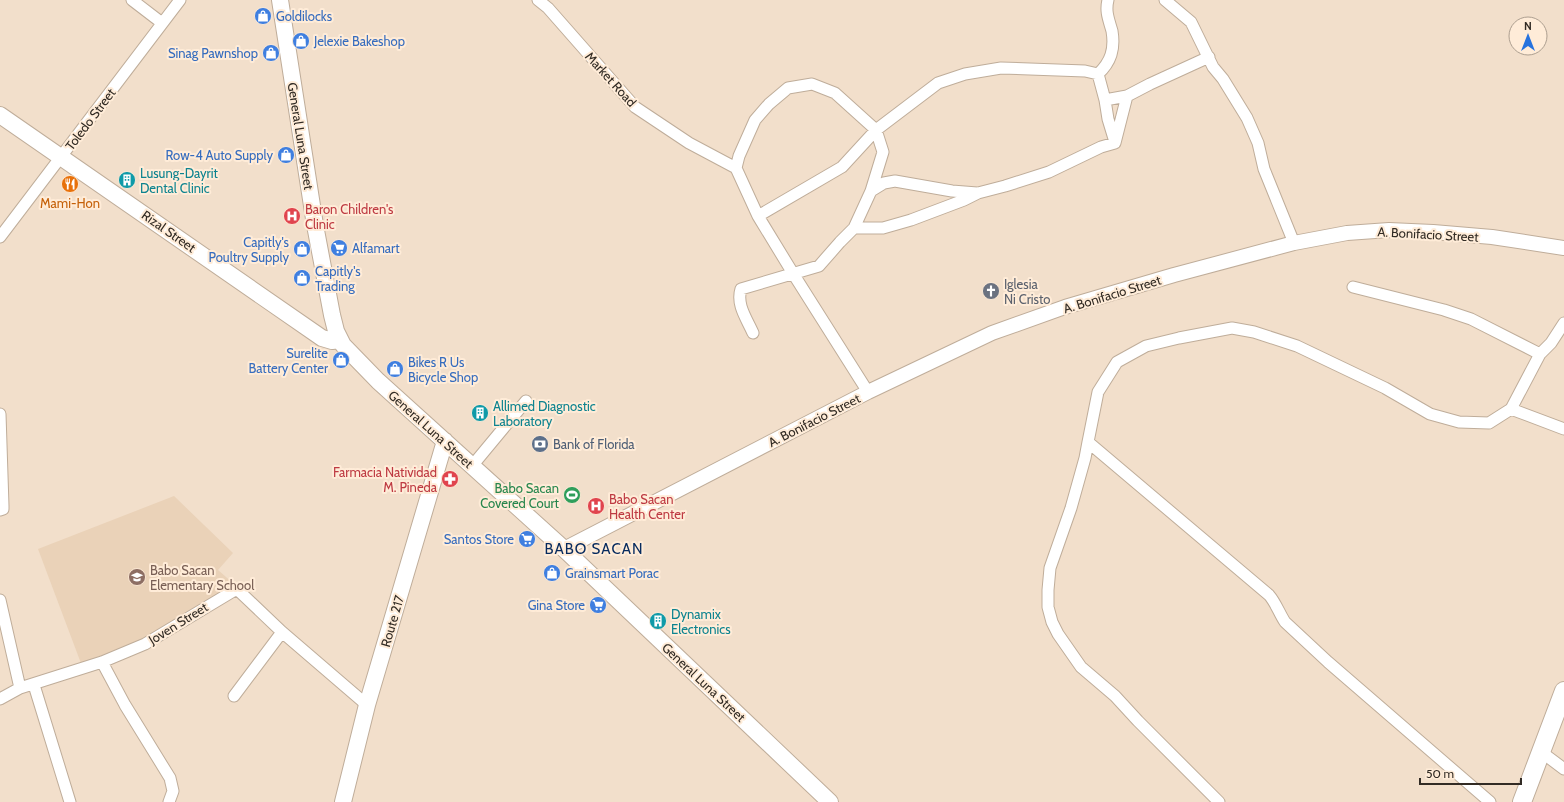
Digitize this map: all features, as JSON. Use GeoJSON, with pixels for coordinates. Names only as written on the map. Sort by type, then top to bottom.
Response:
{"type":"FeatureCollection","features":[{"type":"Feature","properties":{"kind":"main road","name":"General Luna Street"},"geometry":{"type":"LineString","coordinates":[[280,0],[315,225],[332,314],[340,340],[350,354],[378,381],[564,549],[830,802]]}},
{"type":"Feature","properties":{"kind":"main road","name":"Rizal Street"},"geometry":{"type":"LineString","coordinates":[[0,115],[322,338],[332,341],[340,340]]}},
{"type":"Feature","properties":{"kind":"main road","name":"Route 217"},"geometry":{"type":"LineString","coordinates":[[343,802],[367,705],[445,441]]}},
{"type":"Feature","properties":{"kind":"main road"},"geometry":{"type":"LineString","coordinates":[[1522,802],[1540,750],[1564,691]]}},
{"type":"Feature","properties":{"kind":"street"},"geometry":{"type":"LineString","coordinates":[[132,0],[162,23]]}},
{"type":"Feature","properties":{"kind":"street","name":"Toledo Street"},"geometry":{"type":"LineString","coordinates":[[0,237],[180,0]]}},
{"type":"Feature","properties":{"kind":"street","name":"Market Road"},"geometry":{"type":"LineString","coordinates":[[538,0],[548,8],[635,107],[689,143],[736,168]]}},
{"type":"Feature","properties":{"kind":"street"},"geometry":{"type":"LineString","coordinates":[[1098,74],[1106,67],[1111,57],[1112,31],[1106,9],[1108,0]]}},
{"type":"Feature","properties":{"kind":"street"},"geometry":{"type":"LineString","coordinates":[[1165,0],[1190,22],[1213,67],[1223,79],[1247,118],[1258,143],[1264,169],[1294,243]]}},
{"type":"Feature","properties":{"kind":"street"},"geometry":{"type":"LineString","coordinates":[[1105,100],[1127,96],[1208,57]]}},
{"type":"Feature","properties":{"kind":"street"},"geometry":{"type":"LineString","coordinates":[[758,216],[842,168],[876,130],[938,82],[965,74],[1001,68],[1085,71],[1098,74]]}},
{"type":"Feature","properties":{"kind":"street"},"geometry":{"type":"LineString","coordinates":[[1098,74],[1115,143]]}},
{"type":"Feature","properties":{"kind":"street"},"geometry":{"type":"LineString","coordinates":[[753,333],[739,305],[741,290],[794,275],[819,266],[854,228],[871,191],[883,152],[876,130],[835,93],[812,84],[788,88],[769,104],[755,120],[739,156],[736,168],[758,216],[794,275],[868,392]]}},
{"type":"Feature","properties":{"kind":"street"},"geometry":{"type":"LineString","coordinates":[[1115,143],[1127,96]]}},
{"type":"Feature","properties":{"kind":"street"},"geometry":{"type":"LineString","coordinates":[[854,228],[883,228],[904,222],[964,200],[978,193],[1049,172],[1101,147],[1115,143]]}},
{"type":"Feature","properties":{"kind":"street"},"geometry":{"type":"LineString","coordinates":[[871,191],[884,183],[895,181],[952,191],[978,193]]}},
{"type":"Feature","properties":{"kind":"street","name":"A. Bonifacio Street"},"geometry":{"type":"LineString","coordinates":[[564,549],[868,392],[992,333],[1050,312],[1174,275],[1294,243],[1347,233],[1389,230],[1433,232],[1492,237],[1564,248]]}},
{"type":"Feature","properties":{"kind":"street"},"geometry":{"type":"LineString","coordinates":[[1353,287],[1444,310],[1471,319],[1540,354]]}},
{"type":"Feature","properties":{"kind":"street"},"geometry":{"type":"LineString","coordinates":[[1219,802],[1138,722],[1115,696],[1081,667],[1058,634],[1052,622],[1048,607],[1050,568],[1071,508],[1085,458],[1098,392],[1117,362],[1146,346],[1232,328],[1254,332],[1297,346],[1385,388],[1430,414],[1459,422],[1489,423],[1511,409],[1540,354],[1551,343],[1564,322]]}},
{"type":"Feature","properties":{"kind":"street"},"geometry":{"type":"LineString","coordinates":[[472,466],[526,401]]}},
{"type":"Feature","properties":{"kind":"street"},"geometry":{"type":"LineString","coordinates":[[1511,409],[1564,429]]}},
{"type":"Feature","properties":{"kind":"street"},"geometry":{"type":"LineString","coordinates":[[0,414],[3,506],[3,509],[0,510]]}},
{"type":"Feature","properties":{"kind":"street"},"geometry":{"type":"LineString","coordinates":[[1088,442],[1269,595],[1275,602],[1284,622],[1490,802]]}},
{"type":"Feature","properties":{"kind":"street","name":"Joven Street"},"geometry":{"type":"LineString","coordinates":[[0,699],[20,688],[34,685],[102,662],[145,644],[235,590],[240,592],[282,632],[367,705]]}},
{"type":"Feature","properties":{"kind":"street"},"geometry":{"type":"LineString","coordinates":[[0,600],[20,688]]}},
{"type":"Feature","properties":{"kind":"street"},"geometry":{"type":"LineString","coordinates":[[234,696],[282,632]]}},
{"type":"Feature","properties":{"kind":"street"},"geometry":{"type":"LineString","coordinates":[[102,662],[125,705],[170,778],[173,791],[169,802]]}},
{"type":"Feature","properties":{"kind":"street"},"geometry":{"type":"LineString","coordinates":[[34,685],[70,802]]}},
{"type":"Feature","properties":{"kind":"street"},"geometry":{"type":"LineString","coordinates":[[1540,750],[1564,769]]}},
{"type":"Feature","properties":{"kind":"shaded area","name":"Babo Sacan Elementary School"},"geometry":{"type":"Polygon","coordinates":[[[174,496],[233,553],[218,570],[234,584],[134,647],[82,666],[38,549],[174,496]]]}},
{"type":"Feature","properties":{"kind":"place","name":"Goldilocks"},"geometry":{"type":"Point","coordinates":[263,16]}},
{"type":"Feature","properties":{"kind":"place","name":"Jelexie Bakeshop"},"geometry":{"type":"Point","coordinates":[301,41]}},
{"type":"Feature","properties":{"kind":"place","name":"Sinag Pawnshop"},"geometry":{"type":"Point","coordinates":[271,53]}},
{"type":"Feature","properties":{"kind":"place","name":"Row-4 Auto Supply"},"geometry":{"type":"Point","coordinates":[286,155]}},
{"type":"Feature","properties":{"kind":"place","name":"Lusung-Dayrit Dental Clinic"},"geometry":{"type":"Point","coordinates":[127,180]}},
{"type":"Feature","properties":{"kind":"place","name":"Mami-Hon"},"geometry":{"type":"Point","coordinates":[70,184]}},
{"type":"Feature","properties":{"kind":"place","name":"Baron Children's Clinic"},"geometry":{"type":"Point","coordinates":[292,216]}},
{"type":"Feature","properties":{"kind":"place","name":"Alfamart"},"geometry":{"type":"Point","coordinates":[339,248]}},
{"type":"Feature","properties":{"kind":"place","name":"Capitly's Poultry Supply"},"geometry":{"type":"Point","coordinates":[302,249]}},
{"type":"Feature","properties":{"kind":"place","name":"Capitly's Trading"},"geometry":{"type":"Point","coordinates":[302,278]}},
{"type":"Feature","properties":{"kind":"place","name":"Iglesia Ni Cristo"},"geometry":{"type":"Point","coordinates":[991,291]}},
{"type":"Feature","properties":{"kind":"place","name":"Surelite Battery Center"},"geometry":{"type":"Point","coordinates":[341,360]}},
{"type":"Feature","properties":{"kind":"place","name":"Bikes R Us Bicycle Shop"},"geometry":{"type":"Point","coordinates":[395,369]}},
{"type":"Feature","properties":{"kind":"place","name":"Allimed Diagnostic Laboratory"},"geometry":{"type":"Point","coordinates":[480,413]}},
{"type":"Feature","properties":{"kind":"place","name":"Bank of Florida"},"geometry":{"type":"Point","coordinates":[540,444]}},
{"type":"Feature","properties":{"kind":"place","name":"Farmacia Natividad M. Pineda"},"geometry":{"type":"Point","coordinates":[450,479]}},
{"type":"Feature","properties":{"kind":"place","name":"Babo Sacan Covered Court"},"geometry":{"type":"Point","coordinates":[572,495]}},
{"type":"Feature","properties":{"kind":"place","name":"Babo Sacan Health Center"},"geometry":{"type":"Point","coordinates":[596,506]}},
{"type":"Feature","properties":{"kind":"place","name":"Santos Store"},"geometry":{"type":"Point","coordinates":[527,539]}},
{"type":"Feature","properties":{"kind":"place","name":"Grainsmart Porac"},"geometry":{"type":"Point","coordinates":[552,573]}},
{"type":"Feature","properties":{"kind":"place","name":"Babo Sacan Elementary School"},"geometry":{"type":"Point","coordinates":[137,577]}},
{"type":"Feature","properties":{"kind":"place","name":"Gina Store"},"geometry":{"type":"Point","coordinates":[598,605]}},
{"type":"Feature","properties":{"kind":"place","name":"Dynamix Electronics"},"geometry":{"type":"Point","coordinates":[658,621]}},
{"type":"Feature","properties":{"kind":"district","name":"BABO SACAN"},"geometry":{"type":"Point","coordinates":[594,549]}}]}
